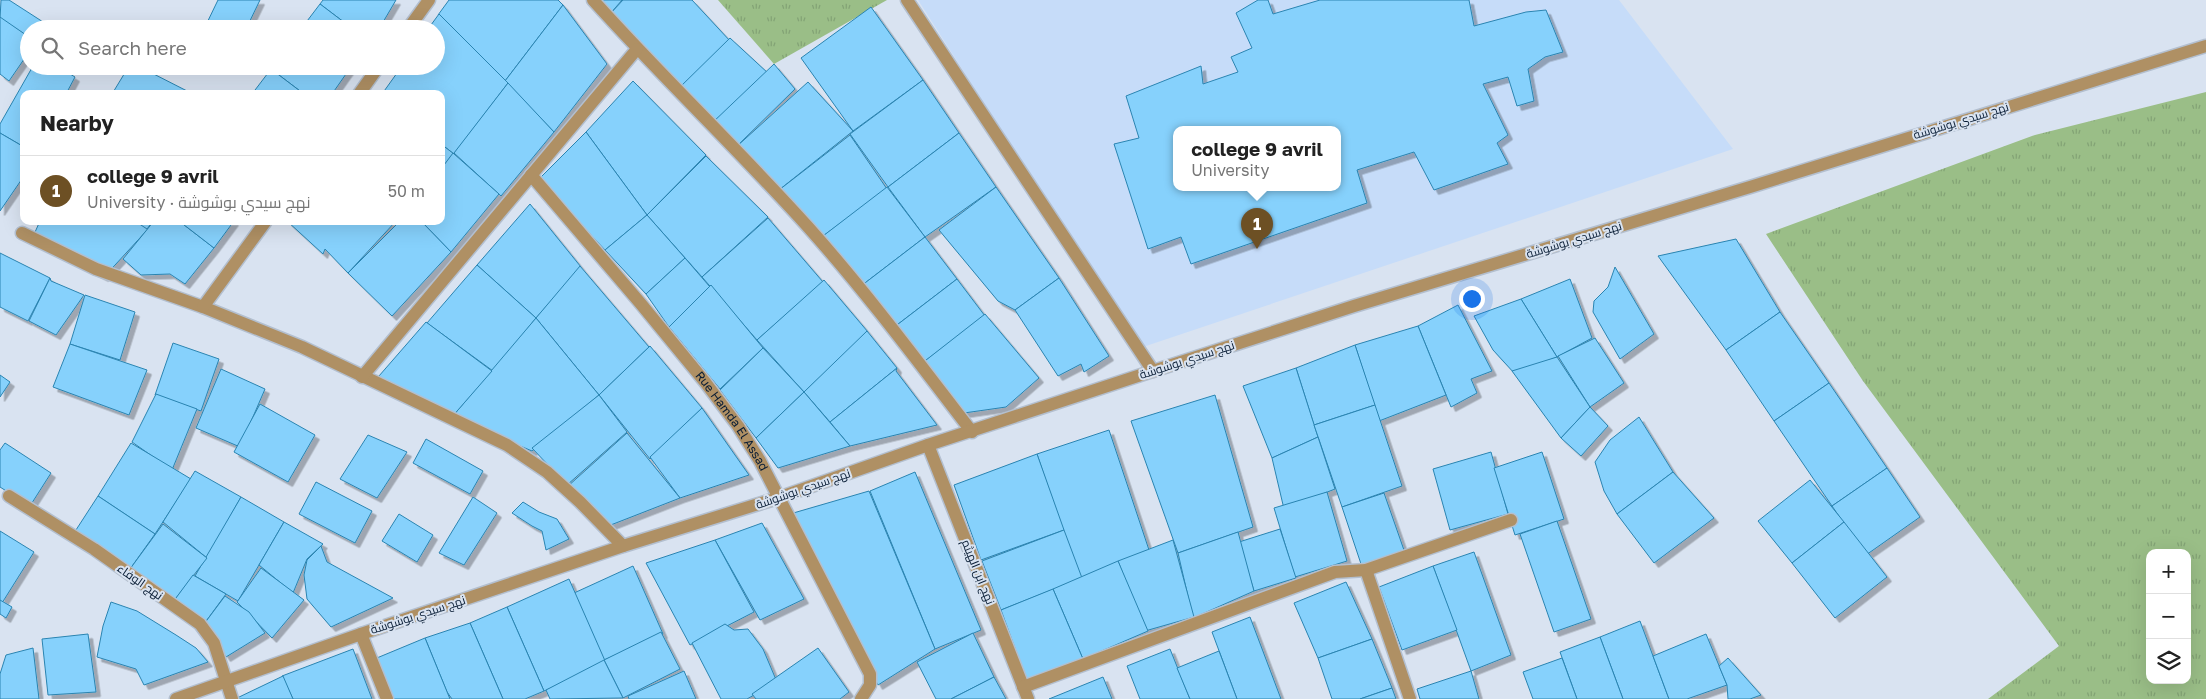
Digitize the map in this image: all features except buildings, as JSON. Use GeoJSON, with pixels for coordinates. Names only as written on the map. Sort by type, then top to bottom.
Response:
{"type":"FeatureCollection","features":[{"type":"Feature","properties":{"kind":"street"},"geometry":{"type":"LineString","coordinates":[[415,20],[429,0]]}},
{"type":"Feature","properties":{"kind":"street"},"geometry":{"type":"LineString","coordinates":[[593,0],[637,49],[810,229],[880,312],[972,432]]}},
{"type":"Feature","properties":{"kind":"street"},"geometry":{"type":"LineString","coordinates":[[907,0],[1153,371]]}},
{"type":"Feature","properties":{"kind":"street","name":"نهج سيدي بوشوشة"},"geometry":{"type":"LineString","coordinates":[[176,699],[360,634],[623,546],[778,498],[928,445],[1354,306],[1750,187],[2206,46]]}},
{"type":"Feature","properties":{"kind":"street"},"geometry":{"type":"LineString","coordinates":[[362,377],[637,49]]}},
{"type":"Feature","properties":{"kind":"street"},"geometry":{"type":"LineString","coordinates":[[361,90],[372,75]]}},
{"type":"Feature","properties":{"kind":"street","name":"Rue Hamda El Assad"},"geometry":{"type":"LineString","coordinates":[[531,175],[705,382],[760,461],[870,674],[870,685],[861,699]]}},
{"type":"Feature","properties":{"kind":"street"},"geometry":{"type":"LineString","coordinates":[[203,306],[263,225]]}},
{"type":"Feature","properties":{"kind":"street"},"geometry":{"type":"LineString","coordinates":[[22,233],[96,269],[203,306],[302,348],[507,445],[546,472],[580,502],[623,546]]}},
{"type":"Feature","properties":{"kind":"street","name":"نهج ابن الهيثم"},"geometry":{"type":"LineString","coordinates":[[928,445],[1028,699]]}},
{"type":"Feature","properties":{"kind":"street","name":"نهج الوفاء"},"geometry":{"type":"LineString","coordinates":[[10,496],[94,549],[200,624],[214,643],[232,699]]}},
{"type":"Feature","properties":{"kind":"street"},"geometry":{"type":"LineString","coordinates":[[1023,687],[1335,572],[1366,570],[1511,520]]}},
{"type":"Feature","properties":{"kind":"street"},"geometry":{"type":"LineString","coordinates":[[1366,570],[1410,699]]}},
{"type":"Feature","properties":{"kind":"street"},"geometry":{"type":"LineString","coordinates":[[360,634],[388,699]]}},
{"type":"Feature","properties":{"kind":"shaded area"},"geometry":{"type":"Polygon","coordinates":[[[918,0],[1619,0],[1733,149],[1140,348],[918,0]]]}},
{"type":"Feature","properties":{"kind":"green space"},"geometry":{"type":"Polygon","coordinates":[[[718,0],[887,0],[774,64],[718,0]]]}},
{"type":"Feature","properties":{"kind":"green space"},"geometry":{"type":"Polygon","coordinates":[[[2206,92],[2206,699],[1988,699],[2059,646],[1863,381],[1766,234],[2035,135],[2206,92]]]}},
{"type":"Feature","properties":{"kind":"place","name":"college 9 avril"},"geometry":{"type":"Point","coordinates":[1257,249]}}]}
